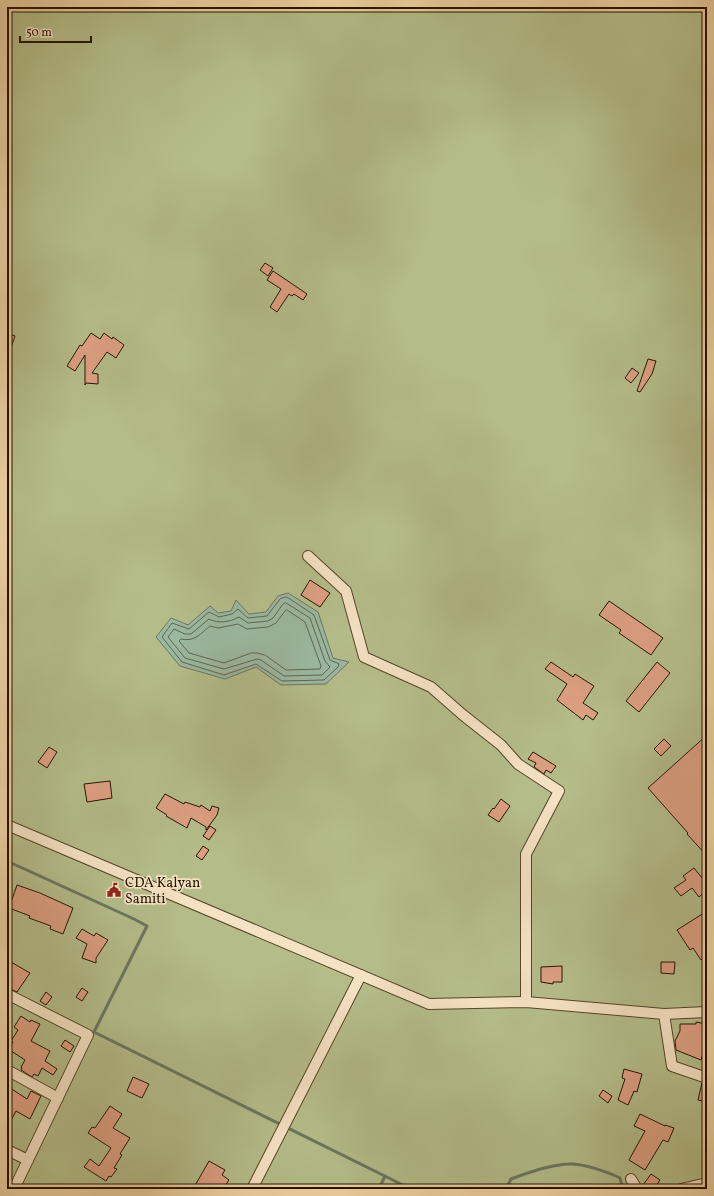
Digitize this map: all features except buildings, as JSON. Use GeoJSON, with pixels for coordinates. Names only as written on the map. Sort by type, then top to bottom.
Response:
{"type":"FeatureCollection","features":[{"type":"Feature","properties":{"kind":"street"},"geometry":{"type":"LineString","coordinates":[[308,556],[346,591],[364,657],[431,687],[462,715],[501,745],[518,764],[559,791],[526,854],[526,1002]]}},
{"type":"Feature","properties":{"kind":"street"},"geometry":{"type":"LineString","coordinates":[[7,825],[429,1004],[526,1002],[664,1014],[707,1012]]}},
{"type":"Feature","properties":{"kind":"street"},"geometry":{"type":"LineString","coordinates":[[252,1189],[361,976]]}},
{"type":"Feature","properties":{"kind":"street"},"geometry":{"type":"LineString","coordinates":[[7,994],[88,1035],[14,1189]]}},
{"type":"Feature","properties":{"kind":"street"},"geometry":{"type":"LineString","coordinates":[[664,1014],[672,1066],[707,1078]]}},
{"type":"Feature","properties":{"kind":"street"},"geometry":{"type":"LineString","coordinates":[[7,1070],[58,1098]]}},
{"type":"Feature","properties":{"kind":"street"},"geometry":{"type":"LineString","coordinates":[[7,1150],[28,1160]]}},
{"type":"Feature","properties":{"kind":"street"},"geometry":{"type":"LineString","coordinates":[[630,1179],[637,1189]]}},
{"type":"Feature","properties":{"kind":"street"},"geometry":{"type":"LineString","coordinates":[[681,1189],[707,1183]]}},
{"type":"Feature","properties":{"kind":"shaded area"},"geometry":{"type":"Polygon","coordinates":[[[7,7],[707,7],[707,1189],[7,1189],[7,7]]]}},
{"type":"Feature","properties":{"kind":"water"},"geometry":{"type":"Polygon","coordinates":[[[288,593],[318,612],[333,658],[349,662],[326,684],[281,685],[256,667],[225,679],[180,666],[156,637],[171,618],[188,625],[210,606],[218,613],[231,611],[236,600],[249,614],[266,612],[278,596],[288,593]]]}},
{"type":"Feature","properties":{"kind":"waterway"},"geometry":{"type":"LineString","coordinates":[[7,861],[147,926],[94,1032],[411,1189]]}},
{"type":"Feature","properties":{"kind":"waterway"},"geometry":{"type":"LineString","coordinates":[[506,1189],[511,1179],[547,1167],[569,1164],[588,1166],[620,1178],[623,1189]]}},
{"type":"Feature","properties":{"kind":"waterway"},"geometry":{"type":"LineString","coordinates":[[379,1189],[385,1176]]}},
{"type":"Feature","properties":{"kind":"place","name":"CDA Kalyan Samiti"},"geometry":{"type":"Point","coordinates":[114,890]}}]}
